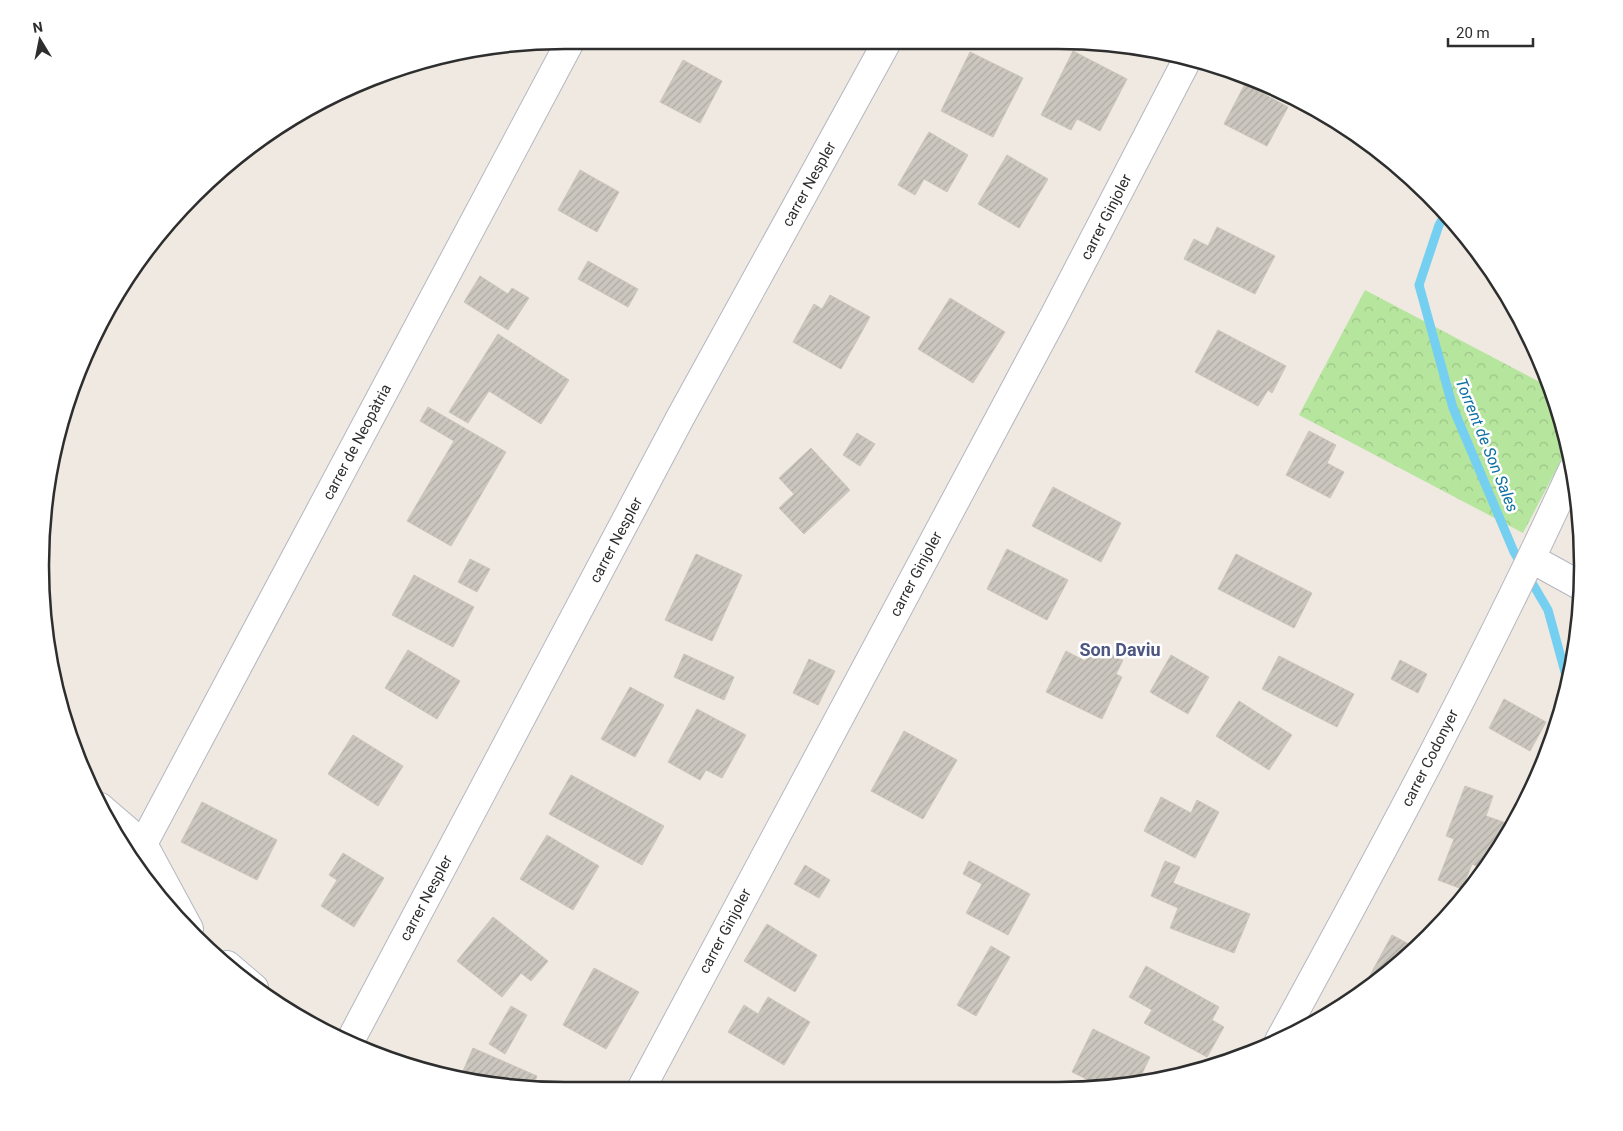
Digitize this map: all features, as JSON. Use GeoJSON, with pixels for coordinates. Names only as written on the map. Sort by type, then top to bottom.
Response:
{"type":"FeatureCollection","features":[{"type":"Feature","properties":{"kind":"street","name":"carrer de Neopàtria"},"geometry":{"type":"LineString","coordinates":[[143,844],[566,49]]}},
{"type":"Feature","properties":{"kind":"street","name":"carrer Nespler"},"geometry":{"type":"LineString","coordinates":[[353,1036],[671,436],[883,49]]}},
{"type":"Feature","properties":{"kind":"street","name":"carrer Ginjoler"},"geometry":{"type":"LineString","coordinates":[[645,1082],[1050,325],[1185,65]]}},
{"type":"Feature","properties":{"kind":"street","name":"carrer Codonyer"},"geometry":{"type":"LineString","coordinates":[[1285,1029],[1374,866],[1516,591],[1567,482]]}},
{"type":"Feature","properties":{"kind":"street"},"geometry":{"type":"LineString","coordinates":[[1531,560],[1574,582]]}},
{"type":"Feature","properties":{"kind":"street"},"geometry":{"type":"LineString","coordinates":[[117,821],[143,844],[176,904]]}},
{"type":"Feature","properties":{"kind":"green space"},"geometry":{"type":"Polygon","coordinates":[[[1365,290],[1541,383],[1557,432],[1562,458],[1523,533],[1299,415],[1365,290]]]}},
{"type":"Feature","properties":{"kind":"building"},"geometry":{"type":"Polygon","coordinates":[[[1073,51],[1127,79],[1100,131],[1077,119],[1071,130],[1041,115],[1073,51]]]}},
{"type":"Feature","properties":{"kind":"building"},"geometry":{"type":"Polygon","coordinates":[[[970,52],[1023,78],[993,137],[941,111],[970,52]]]}},
{"type":"Feature","properties":{"kind":"building"},"geometry":{"type":"Polygon","coordinates":[[[683,60],[722,81],[700,123],[660,102],[683,60]]]}},
{"type":"Feature","properties":{"kind":"building"},"geometry":{"type":"Polygon","coordinates":[[[1245,84],[1288,107],[1267,146],[1224,124],[1245,84]]]}},
{"type":"Feature","properties":{"kind":"building"},"geometry":{"type":"Polygon","coordinates":[[[929,132],[968,155],[947,192],[924,179],[915,195],[898,185],[929,132]]]}},
{"type":"Feature","properties":{"kind":"building"},"geometry":{"type":"Polygon","coordinates":[[[1007,155],[1048,179],[1019,228],[978,204],[1007,155]]]}},
{"type":"Feature","properties":{"kind":"building"},"geometry":{"type":"Polygon","coordinates":[[[580,170],[619,192],[597,232],[558,210],[580,170]]]}},
{"type":"Feature","properties":{"kind":"building"},"geometry":{"type":"Polygon","coordinates":[[[1217,227],[1275,256],[1255,294],[1184,259],[1194,239],[1208,246],[1217,227]]]}},
{"type":"Feature","properties":{"kind":"building"},"geometry":{"type":"Polygon","coordinates":[[[588,261],[638,289],[628,307],[578,279],[588,261]]]}},
{"type":"Feature","properties":{"kind":"building"},"geometry":{"type":"Polygon","coordinates":[[[480,276],[508,294],[512,288],[529,298],[508,330],[464,302],[480,276]]]}},
{"type":"Feature","properties":{"kind":"building"},"geometry":{"type":"Polygon","coordinates":[[[830,295],[870,317],[841,369],[793,342],[814,304],[822,309],[830,295]]]}},
{"type":"Feature","properties":{"kind":"building"},"geometry":{"type":"Polygon","coordinates":[[[950,298],[1005,332],[973,383],[918,349],[950,298]]]}},
{"type":"Feature","properties":{"kind":"building"},"geometry":{"type":"Polygon","coordinates":[[[1218,330],[1286,366],[1272,393],[1268,390],[1258,406],[1195,372],[1218,330]]]}},
{"type":"Feature","properties":{"kind":"building"},"geometry":{"type":"Polygon","coordinates":[[[498,334],[569,380],[541,424],[489,391],[468,423],[449,412],[498,334]]]}},
{"type":"Feature","properties":{"kind":"building"},"geometry":{"type":"Polygon","coordinates":[[[428,407],[506,452],[451,546],[407,521],[454,441],[420,421],[428,407]]]}},
{"type":"Feature","properties":{"kind":"building"},"geometry":{"type":"Polygon","coordinates":[[[1309,431],[1336,445],[1327,463],[1344,472],[1330,498],[1286,475],[1309,431]]]}},
{"type":"Feature","properties":{"kind":"building"},"geometry":{"type":"Polygon","coordinates":[[[857,433],[875,444],[860,466],[843,455],[857,433]]]}},
{"type":"Feature","properties":{"kind":"building"},"geometry":{"type":"Polygon","coordinates":[[[811,448],[850,490],[804,534],[779,508],[794,494],[779,478],[811,448]]]}},
{"type":"Feature","properties":{"kind":"building"},"geometry":{"type":"Polygon","coordinates":[[[1053,487],[1121,523],[1101,562],[1032,526],[1053,487]]]}},
{"type":"Feature","properties":{"kind":"building"},"geometry":{"type":"Polygon","coordinates":[[[1007,549],[1068,580],[1047,620],[987,589],[1007,549]]]}},
{"type":"Feature","properties":{"kind":"building"},"geometry":{"type":"Polygon","coordinates":[[[696,554],[742,575],[712,641],[665,620],[696,554]]]}},
{"type":"Feature","properties":{"kind":"building"},"geometry":{"type":"Polygon","coordinates":[[[1236,554],[1312,593],[1294,628],[1218,589],[1236,554]]]}},
{"type":"Feature","properties":{"kind":"building"},"geometry":{"type":"Polygon","coordinates":[[[470,559],[490,569],[477,592],[458,582],[470,559]]]}},
{"type":"Feature","properties":{"kind":"building"},"geometry":{"type":"Polygon","coordinates":[[[414,575],[474,607],[453,647],[392,615],[414,575]]]}},
{"type":"Feature","properties":{"kind":"building"},"geometry":{"type":"Polygon","coordinates":[[[1093,645],[1123,660],[1116,674],[1122,677],[1102,719],[1046,692],[1066,651],[1085,661],[1093,645]]]}},
{"type":"Feature","properties":{"kind":"building"},"geometry":{"type":"Polygon","coordinates":[[[408,650],[460,681],[437,719],[385,688],[408,650]]]}},
{"type":"Feature","properties":{"kind":"building"},"geometry":{"type":"Polygon","coordinates":[[[684,654],[734,677],[724,700],[674,677],[684,654]]]}},
{"type":"Feature","properties":{"kind":"building"},"geometry":{"type":"Polygon","coordinates":[[[1171,655],[1209,677],[1188,714],[1150,692],[1171,655]]]}},
{"type":"Feature","properties":{"kind":"building"},"geometry":{"type":"Polygon","coordinates":[[[1279,656],[1354,694],[1337,727],[1262,689],[1279,656]]]}},
{"type":"Feature","properties":{"kind":"building"},"geometry":{"type":"Polygon","coordinates":[[[809,659],[835,671],[818,705],[793,693],[809,659]]]}},
{"type":"Feature","properties":{"kind":"building"},"geometry":{"type":"Polygon","coordinates":[[[1400,660],[1427,674],[1418,693],[1391,679],[1400,660]]]}},
{"type":"Feature","properties":{"kind":"building"},"geometry":{"type":"Polygon","coordinates":[[[630,687],[664,705],[635,757],[601,739],[630,687]]]}},
{"type":"Feature","properties":{"kind":"building"},"geometry":{"type":"Polygon","coordinates":[[[1504,699],[1546,722],[1530,751],[1489,728],[1504,699]]]}},
{"type":"Feature","properties":{"kind":"building"},"geometry":{"type":"Polygon","coordinates":[[[1239,701],[1292,735],[1269,770],[1216,736],[1239,701]]]}},
{"type":"Feature","properties":{"kind":"building"},"geometry":{"type":"Polygon","coordinates":[[[697,709],[746,735],[722,778],[706,770],[700,780],[668,762],[697,709]]]}},
{"type":"Feature","properties":{"kind":"building"},"geometry":{"type":"Polygon","coordinates":[[[904,731],[957,760],[923,819],[871,791],[904,731]]]}},
{"type":"Feature","properties":{"kind":"building"},"geometry":{"type":"Polygon","coordinates":[[[353,735],[403,766],[378,806],[328,774],[353,735]]]}},
{"type":"Feature","properties":{"kind":"building"},"geometry":{"type":"Polygon","coordinates":[[[571,775],[664,826],[642,865],[549,814],[571,775]]]}},
{"type":"Feature","properties":{"kind":"building"},"geometry":{"type":"Polygon","coordinates":[[[1465,786],[1493,796],[1486,816],[1506,823],[1477,866],[1472,864],[1460,888],[1438,880],[1454,839],[1446,836],[1465,786]]]}},
{"type":"Feature","properties":{"kind":"building"},"geometry":{"type":"Polygon","coordinates":[[[1161,797],[1191,813],[1197,800],[1219,812],[1195,858],[1144,831],[1161,797]]]}},
{"type":"Feature","properties":{"kind":"building"},"geometry":{"type":"Polygon","coordinates":[[[202,802],[277,840],[257,880],[181,842],[202,802]]]}},
{"type":"Feature","properties":{"kind":"building"},"geometry":{"type":"Polygon","coordinates":[[[547,835],[599,866],[573,910],[520,879],[547,835]]]}},
{"type":"Feature","properties":{"kind":"building"},"geometry":{"type":"Polygon","coordinates":[[[343,853],[384,878],[354,927],[321,906],[337,880],[329,875],[343,853]]]}},
{"type":"Feature","properties":{"kind":"building"},"geometry":{"type":"Polygon","coordinates":[[[969,861],[1030,894],[1008,935],[966,913],[982,884],[963,874],[969,861]]]}},
{"type":"Feature","properties":{"kind":"building"},"geometry":{"type":"Polygon","coordinates":[[[1165,861],[1180,867],[1173,883],[1250,914],[1234,953],[1170,928],[1178,908],[1151,896],[1165,861]]]}},
{"type":"Feature","properties":{"kind":"building"},"geometry":{"type":"Polygon","coordinates":[[[805,865],[830,880],[819,898],[794,884],[805,865]]]}},
{"type":"Feature","properties":{"kind":"building"},"geometry":{"type":"Polygon","coordinates":[[[493,917],[548,961],[531,981],[521,973],[502,997],[457,961],[493,917]]]}},
{"type":"Feature","properties":{"kind":"building"},"geometry":{"type":"Polygon","coordinates":[[[767,924],[817,955],[795,992],[744,961],[767,924]]]}},
{"type":"Feature","properties":{"kind":"building"},"geometry":{"type":"Polygon","coordinates":[[[1392,935],[1409,944],[1398,954],[1369,977],[1392,935]]]}},
{"type":"Feature","properties":{"kind":"building"},"geometry":{"type":"Polygon","coordinates":[[[991,946],[1010,957],[976,1016],[957,1005],[991,946]]]}},
{"type":"Feature","properties":{"kind":"building"},"geometry":{"type":"Polygon","coordinates":[[[1146,966],[1219,1007],[1212,1020],[1224,1027],[1207,1057],[1144,1023],[1152,1010],[1129,997],[1146,966]]]}},
{"type":"Feature","properties":{"kind":"building"},"geometry":{"type":"Polygon","coordinates":[[[594,968],[639,992],[606,1049],[563,1025],[594,968]]]}},
{"type":"Feature","properties":{"kind":"building"},"geometry":{"type":"Polygon","coordinates":[[[768,997],[810,1022],[784,1065],[728,1032],[744,1005],[758,1014],[768,997]]]}},
{"type":"Feature","properties":{"kind":"building"},"geometry":{"type":"Polygon","coordinates":[[[511,1006],[527,1015],[505,1054],[489,1044],[511,1006]]]}},
{"type":"Feature","properties":{"kind":"building"},"geometry":{"type":"Polygon","coordinates":[[[1093,1029],[1150,1057],[1141,1075],[1091,1081],[1072,1072],[1093,1029]]]}},
{"type":"Feature","properties":{"kind":"building"},"geometry":{"type":"Polygon","coordinates":[[[473,1048],[537,1076],[535,1081],[532,1081],[498,1078],[463,1072],[473,1048]]]}},
{"type":"Feature","properties":{"kind":"waterway","name":"Torrent de Son Sales"},"geometry":{"type":"LineString","coordinates":[[1442,220],[1419,285],[1453,408],[1514,552],[1548,610],[1564,667]]}},
{"type":"Feature","properties":{"kind":"district","name":"Son Daviu"},"geometry":{"type":"Point","coordinates":[1120,649]}}]}
